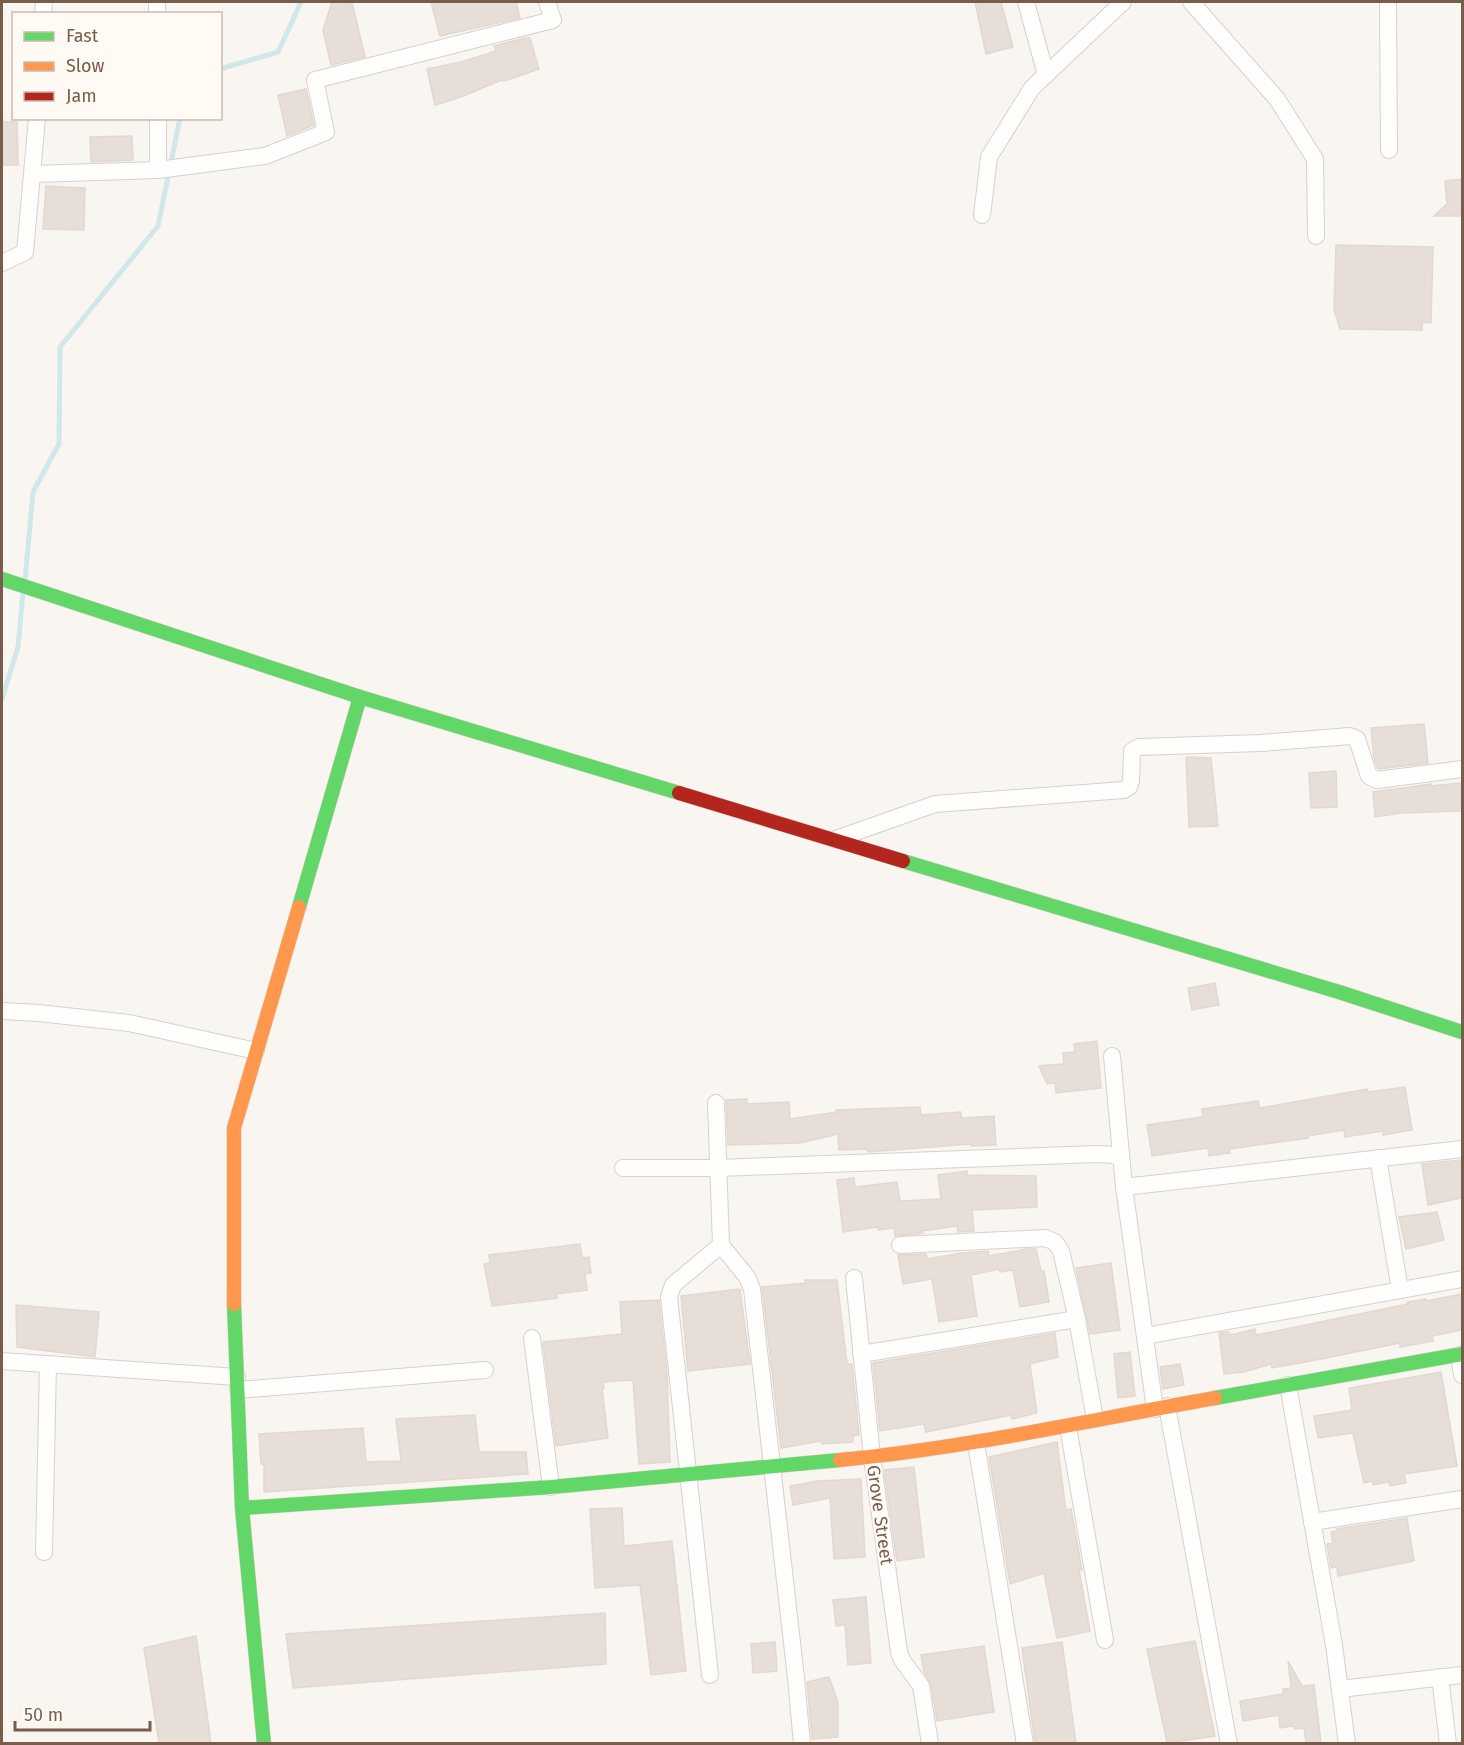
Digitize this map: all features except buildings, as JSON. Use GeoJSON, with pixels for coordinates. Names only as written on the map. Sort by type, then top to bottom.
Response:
{"type":"FeatureCollection","features":[{"type":"Feature","properties":{"kind":"street"},"geometry":{"type":"LineString","coordinates":[[34,174],[158,171],[265,156],[326,132],[315,80],[552,20],[547,2]]}},
{"type":"Feature","properties":{"kind":"street"},"geometry":{"type":"LineString","coordinates":[[1026,2],[1046,75]]}},
{"type":"Feature","properties":{"kind":"street"},"geometry":{"type":"LineString","coordinates":[[982,215],[989,157],[1032,88],[1123,2]]}},
{"type":"Feature","properties":{"kind":"street"},"geometry":{"type":"LineString","coordinates":[[1191,2],[1277,99],[1315,159],[1316,236]]}},
{"type":"Feature","properties":{"kind":"street"},"geometry":{"type":"LineString","coordinates":[[1388,2],[1389,150]]}},
{"type":"Feature","properties":{"kind":"street"},"geometry":{"type":"LineString","coordinates":[[2,263],[26,252],[37,120]]}},
{"type":"Feature","properties":{"kind":"street"},"geometry":{"type":"LineString","coordinates":[[158,120],[158,171]]}},
{"type":"Feature","properties":{"kind":"street"},"geometry":{"type":"LineString","coordinates":[[2,579],[360,697],[836,839],[1339,992],[1462,1032]]}},
{"type":"Feature","properties":{"kind":"street"},"geometry":{"type":"LineString","coordinates":[[264,1743],[242,1508],[234,1328],[234,1128],[360,697]]}},
{"type":"Feature","properties":{"kind":"street"},"geometry":{"type":"LineString","coordinates":[[836,839],[935,804],[1124,790],[1129,787],[1131,781],[1132,751],[1139,747],[1261,743],[1350,736],[1357,739],[1369,776],[1377,780],[1462,769]]}},
{"type":"Feature","properties":{"kind":"street"},"geometry":{"type":"LineString","coordinates":[[2,1011],[129,1023],[256,1051]]}},
{"type":"Feature","properties":{"kind":"street"},"geometry":{"type":"LineString","coordinates":[[1112,1056],[1124,1187],[1145,1336],[1229,1743]]}},
{"type":"Feature","properties":{"kind":"street"},"geometry":{"type":"LineString","coordinates":[[716,1103],[721,1245],[747,1277],[752,1289],[802,1743]]}},
{"type":"Feature","properties":{"kind":"street"},"geometry":{"type":"LineString","coordinates":[[1124,1187],[1462,1149]]}},
{"type":"Feature","properties":{"kind":"street"},"geometry":{"type":"LineString","coordinates":[[623,1168],[718,1168],[1097,1154],[1114,1155],[1121,1159]]}},
{"type":"Feature","properties":{"kind":"street"},"geometry":{"type":"LineString","coordinates":[[1378,1158],[1400,1290]]}},
{"type":"Feature","properties":{"kind":"street"},"geometry":{"type":"LineString","coordinates":[[900,1245],[1045,1238],[1056,1242],[1061,1251],[1077,1319],[1095,1419]]}},
{"type":"Feature","properties":{"kind":"street"},"geometry":{"type":"LineString","coordinates":[[710,1675],[669,1297],[673,1285],[721,1245]]}},
{"type":"Feature","properties":{"kind":"street","name":"Grove Street"},"geometry":{"type":"LineString","coordinates":[[854,1278],[872,1457],[899,1652],[902,1660],[921,1686],[930,1743]]}},
{"type":"Feature","properties":{"kind":"street"},"geometry":{"type":"LineString","coordinates":[[1145,1336],[1462,1278]]}},
{"type":"Feature","properties":{"kind":"street"},"geometry":{"type":"LineString","coordinates":[[861,1354],[1077,1319]]}},
{"type":"Feature","properties":{"kind":"street"},"geometry":{"type":"LineString","coordinates":[[532,1338],[550,1487]]}},
{"type":"Feature","properties":{"kind":"street"},"geometry":{"type":"LineString","coordinates":[[242,1508],[550,1487],[872,1457],[976,1443],[1161,1407],[1461,1355],[1462,1375]]}},
{"type":"Feature","properties":{"kind":"street"},"geometry":{"type":"LineString","coordinates":[[2,1361],[237,1383],[485,1370]]}},
{"type":"Feature","properties":{"kind":"street"},"geometry":{"type":"LineString","coordinates":[[44,1552],[48,1365]]}},
{"type":"Feature","properties":{"kind":"street"},"geometry":{"type":"LineString","coordinates":[[1288,1385],[1334,1646],[1347,1743]]}},
{"type":"Feature","properties":{"kind":"street"},"geometry":{"type":"LineString","coordinates":[[1068,1426],[1105,1640]]}},
{"type":"Feature","properties":{"kind":"street"},"geometry":{"type":"LineString","coordinates":[[976,1443],[1025,1743]]}},
{"type":"Feature","properties":{"kind":"street"},"geometry":{"type":"LineString","coordinates":[[1311,1522],[1462,1499]]}},
{"type":"Feature","properties":{"kind":"street"},"geometry":{"type":"LineString","coordinates":[[1340,1689],[1462,1674]]}},
{"type":"Feature","properties":{"kind":"street"},"geometry":{"type":"LineString","coordinates":[[1440,1677],[1448,1743]]}},
{"type":"Feature","properties":{"kind":"waterway"},"geometry":{"type":"LineString","coordinates":[[222,68],[278,52],[301,2]]}},
{"type":"Feature","properties":{"kind":"waterway"},"geometry":{"type":"LineString","coordinates":[[25,580],[33,492],[59,444],[60,347],[158,226],[180,120]]}},
{"type":"Feature","properties":{"kind":"waterway"},"geometry":{"type":"LineString","coordinates":[[2,699],[18,647],[23,592]]}},
{"type":"Feature","properties":{"kind":"traffic: fast"},"geometry":{"type":"LineString","coordinates":[[2,579],[360,697],[679,793]]}},
{"type":"Feature","properties":{"kind":"traffic: fast"},"geometry":{"type":"LineString","coordinates":[[299,907],[360,697]]}},
{"type":"Feature","properties":{"kind":"traffic: fast"},"geometry":{"type":"LineString","coordinates":[[903,861],[1339,992],[1462,1032]]}},
{"type":"Feature","properties":{"kind":"traffic: fast"},"geometry":{"type":"LineString","coordinates":[[234,1304],[242,1508],[264,1744]]}},
{"type":"Feature","properties":{"kind":"traffic: fast"},"geometry":{"type":"LineString","coordinates":[[1215,1398],[1462,1354]]}},
{"type":"Feature","properties":{"kind":"traffic: fast"},"geometry":{"type":"LineString","coordinates":[[242,1508],[551,1487],[840,1460]]}},
{"type":"Feature","properties":{"kind":"traffic: slow"},"geometry":{"type":"LineString","coordinates":[[234,1304],[234,1128],[299,907]]}},
{"type":"Feature","properties":{"kind":"traffic: slow"},"geometry":{"type":"LineString","coordinates":[[840,1460],[982,1441],[1215,1398]]}},
{"type":"Feature","properties":{"kind":"traffic: jam"},"geometry":{"type":"LineString","coordinates":[[679,793],[903,861]]}}]}
